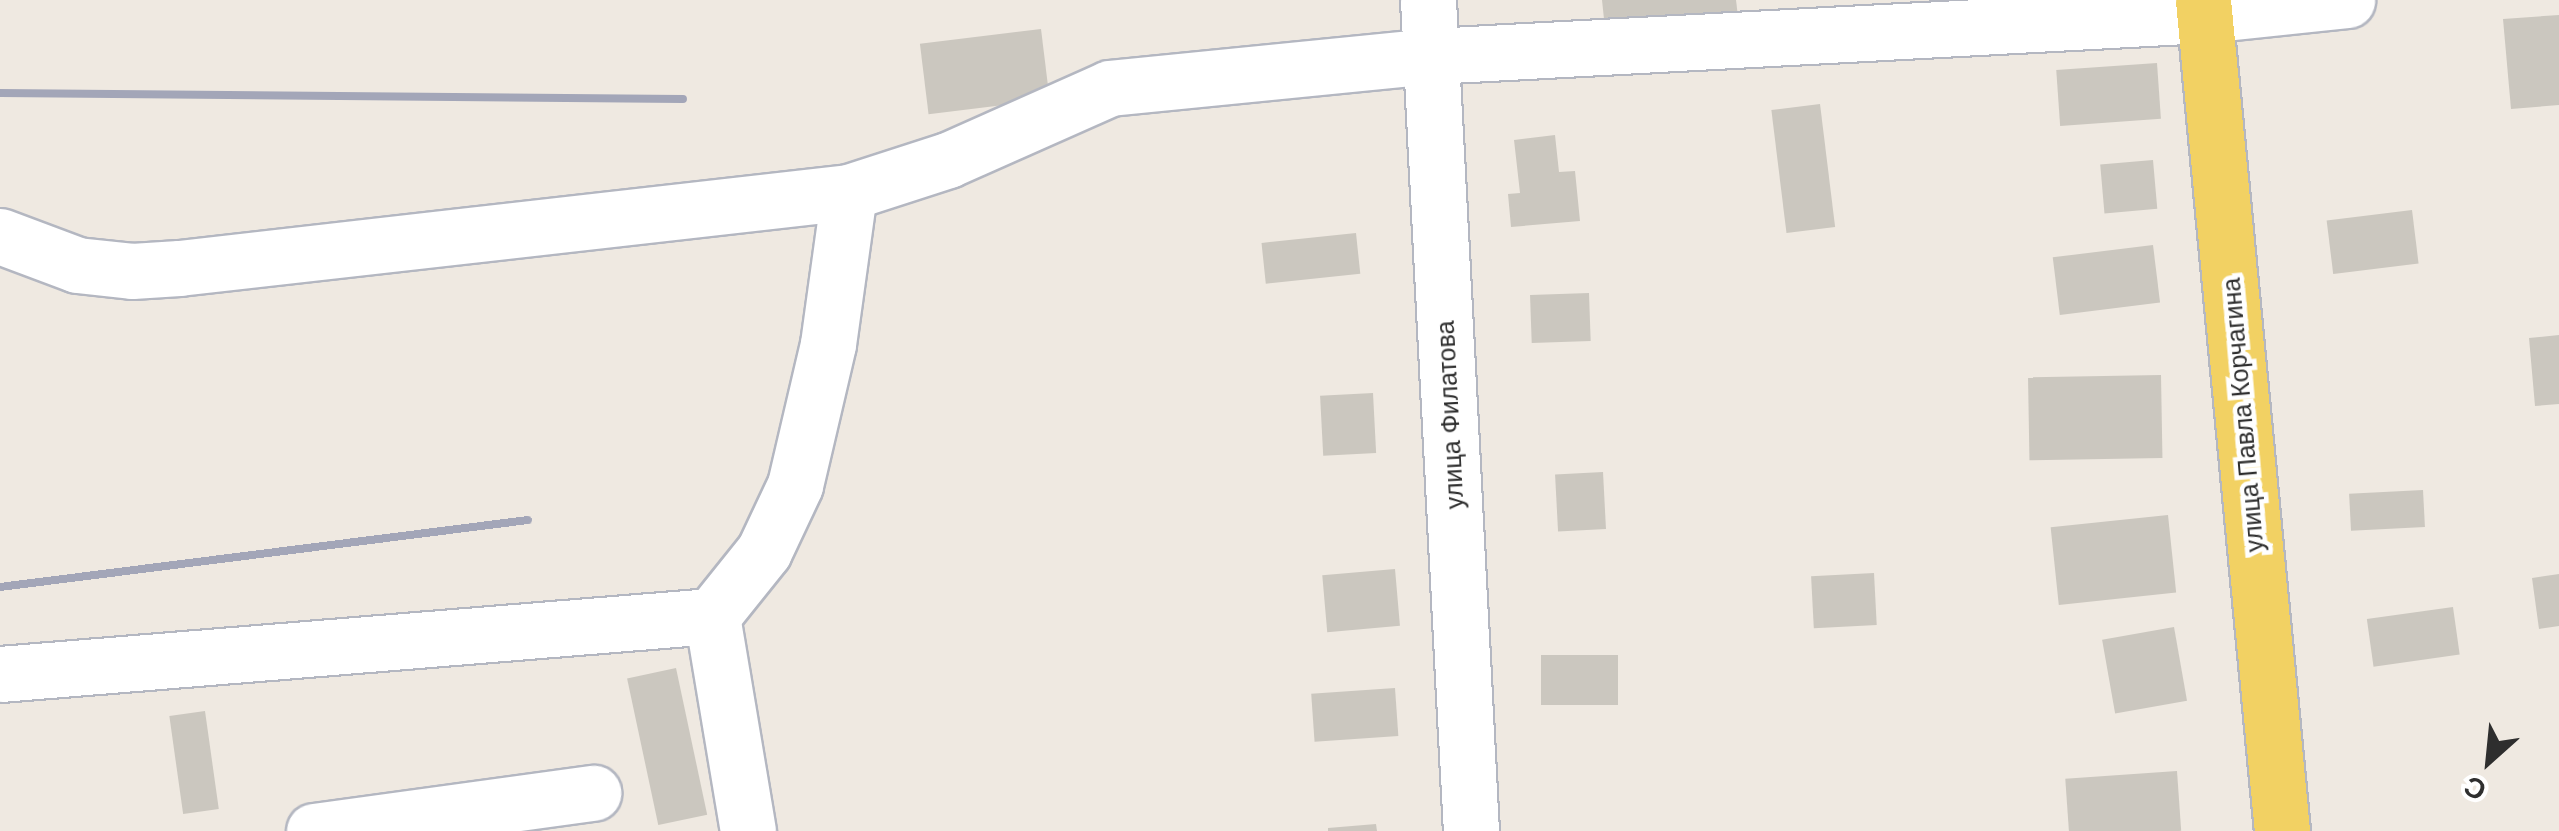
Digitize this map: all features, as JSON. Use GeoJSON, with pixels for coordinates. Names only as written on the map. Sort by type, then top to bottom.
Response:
{"type":"FeatureCollection","features":[{"type":"Feature","properties":{"kind":"main road","name":"улица Павла Корчагина"},"geometry":{"type":"LineString","coordinates":[[2204,8],[2282,831]]}},
{"type":"Feature","properties":{"kind":"street","name":"улица Филатова"},"geometry":{"type":"LineString","coordinates":[[1428,0],[1471,831]]}},
{"type":"Feature","properties":{"kind":"street"},"geometry":{"type":"LineString","coordinates":[[0,236],[77,264],[132,272],[849,192],[948,160],[1110,88],[1432,56],[2347,0]]}},
{"type":"Feature","properties":{"kind":"street"},"geometry":{"type":"LineString","coordinates":[[0,674],[712,616],[764,551],[795,485],[828,344],[849,192]]}},
{"type":"Feature","properties":{"kind":"street"},"geometry":{"type":"LineString","coordinates":[[712,616],[748,831]]}},
{"type":"Feature","properties":{"kind":"street"},"geometry":{"type":"LineString","coordinates":[[314,831],[593,793]]}},
{"type":"Feature","properties":{"kind":"building"},"geometry":{"type":"Polygon","coordinates":[[[1602,0],[1736,0],[1739,25],[1606,38],[1602,0]]]}},
{"type":"Feature","properties":{"kind":"building"},"geometry":{"type":"Polygon","coordinates":[[[2559,15],[2559,105],[2511,109],[2503,19],[2559,15]]]}},
{"type":"Feature","properties":{"kind":"building"},"geometry":{"type":"Polygon","coordinates":[[[1041,29],[1050,99],[929,114],[920,44],[1041,29]]]}},
{"type":"Feature","properties":{"kind":"building"},"geometry":{"type":"Polygon","coordinates":[[[2157,63],[2161,119],[2060,126],[2056,70],[2157,63]]]}},
{"type":"Feature","properties":{"kind":"building"},"geometry":{"type":"Polygon","coordinates":[[[1820,104],[1835,227],[1786,233],[1771,110],[1820,104]]]}},
{"type":"Feature","properties":{"kind":"building"},"geometry":{"type":"Polygon","coordinates":[[[1555,135],[1559,172],[1575,171],[1580,221],[1511,227],[1508,194],[1520,193],[1514,140],[1555,135]]]}},
{"type":"Feature","properties":{"kind":"building"},"geometry":{"type":"Polygon","coordinates":[[[2153,160],[2157,209],[2104,213],[2100,165],[2153,160]]]}},
{"type":"Feature","properties":{"kind":"building"},"geometry":{"type":"Polygon","coordinates":[[[2412,210],[2419,264],[2333,274],[2327,220],[2412,210]]]}},
{"type":"Feature","properties":{"kind":"building"},"geometry":{"type":"Polygon","coordinates":[[[1356,233],[1360,274],[1266,284],[1262,243],[1356,233]]]}},
{"type":"Feature","properties":{"kind":"building"},"geometry":{"type":"Polygon","coordinates":[[[2153,245],[2160,303],[2060,315],[2053,257],[2153,245]]]}},
{"type":"Feature","properties":{"kind":"building"},"geometry":{"type":"Polygon","coordinates":[[[1589,293],[1591,341],[1532,343],[1530,295],[1589,293]]]}},
{"type":"Feature","properties":{"kind":"building"},"geometry":{"type":"Polygon","coordinates":[[[2559,335],[2559,404],[2535,406],[2529,338],[2559,335]]]}},
{"type":"Feature","properties":{"kind":"building"},"geometry":{"type":"Polygon","coordinates":[[[2161,375],[2162,458],[2029,460],[2028,377],[2161,375]]]}},
{"type":"Feature","properties":{"kind":"building"},"geometry":{"type":"Polygon","coordinates":[[[1373,393],[1376,453],[1323,456],[1320,396],[1373,393]]]}},
{"type":"Feature","properties":{"kind":"building"},"geometry":{"type":"Polygon","coordinates":[[[1603,472],[1606,529],[1558,531],[1555,475],[1603,472]]]}},
{"type":"Feature","properties":{"kind":"building"},"geometry":{"type":"Polygon","coordinates":[[[2423,490],[2425,527],[2351,531],[2349,494],[2423,490]]]}},
{"type":"Feature","properties":{"kind":"building"},"geometry":{"type":"Polygon","coordinates":[[[2168,515],[2176,593],[2059,605],[2051,527],[2168,515]]]}},
{"type":"Feature","properties":{"kind":"building"},"geometry":{"type":"Polygon","coordinates":[[[1395,569],[1400,626],[1327,632],[1322,575],[1395,569]]]}},
{"type":"Feature","properties":{"kind":"building"},"geometry":{"type":"Polygon","coordinates":[[[1874,573],[1877,625],[1814,628],[1811,576],[1874,573]]]}},
{"type":"Feature","properties":{"kind":"building"},"geometry":{"type":"Polygon","coordinates":[[[2559,574],[2559,626],[2539,629],[2532,578],[2559,574]]]}},
{"type":"Feature","properties":{"kind":"building"},"geometry":{"type":"Polygon","coordinates":[[[2453,607],[2460,655],[2374,667],[2367,619],[2453,607]]]}},
{"type":"Feature","properties":{"kind":"building"},"geometry":{"type":"Polygon","coordinates":[[[2174,627],[2187,701],[2115,714],[2102,640],[2174,627]]]}},
{"type":"Feature","properties":{"kind":"building"},"geometry":{"type":"Polygon","coordinates":[[[1541,655],[1618,655],[1618,705],[1541,705],[1541,655]]]}},
{"type":"Feature","properties":{"kind":"building"},"geometry":{"type":"Polygon","coordinates":[[[676,668],[707,815],[658,825],[627,678],[676,668]]]}},
{"type":"Feature","properties":{"kind":"building"},"geometry":{"type":"Polygon","coordinates":[[[1395,688],[1398,736],[1315,742],[1311,694],[1395,688]]]}},
{"type":"Feature","properties":{"kind":"building"},"geometry":{"type":"Polygon","coordinates":[[[205,711],[219,809],[183,814],[169,716],[205,711]]]}},
{"type":"Feature","properties":{"kind":"building"},"geometry":{"type":"Polygon","coordinates":[[[2177,771],[2181,831],[2069,831],[2065,779],[2177,771]]]}},
{"type":"Feature","properties":{"kind":"building"},"geometry":{"type":"Polygon","coordinates":[[[1376,824],[1377,831],[1328,831],[1328,828],[1376,824]]]}},
{"type":"Feature","properties":{"kind":"railway"},"geometry":{"type":"LineString","coordinates":[[0,93],[683,99]]}},
{"type":"Feature","properties":{"kind":"railway"},"geometry":{"type":"LineString","coordinates":[[0,587],[528,520]]}}]}
